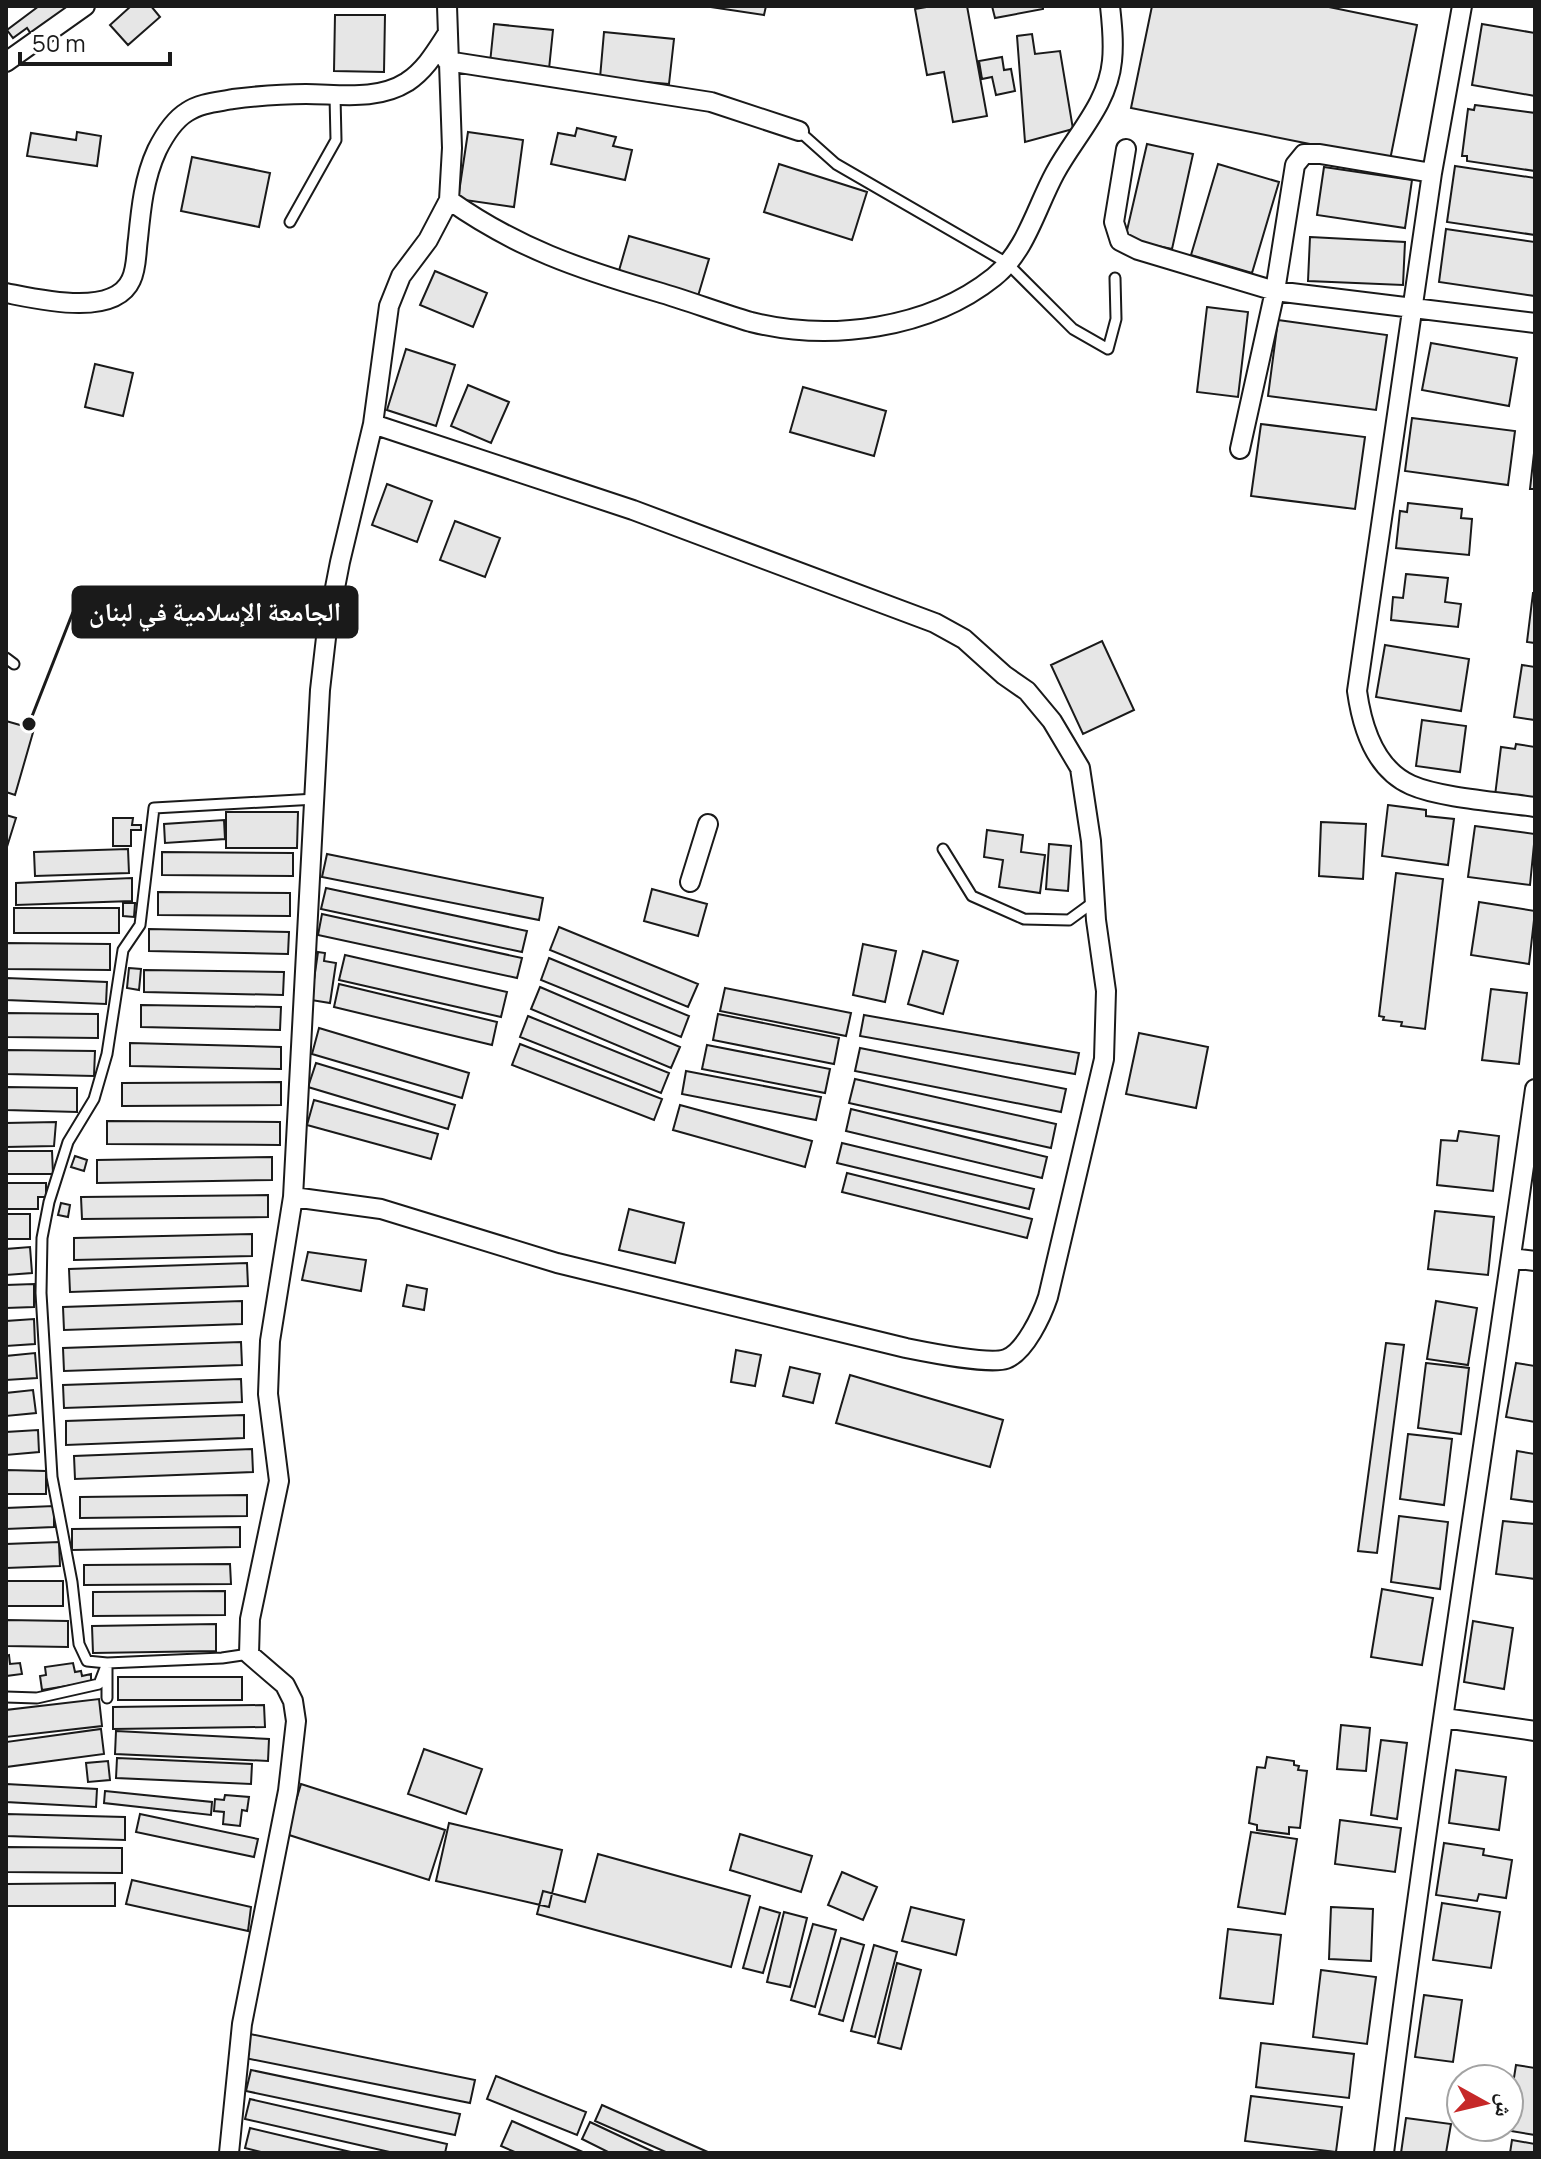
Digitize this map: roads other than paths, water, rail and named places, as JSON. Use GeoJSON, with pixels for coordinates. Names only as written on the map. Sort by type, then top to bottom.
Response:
{"type":"FeatureCollection","features":[{"type":"Feature","properties":{"kind":"street"},"geometry":{"type":"LineString","coordinates":[[6,62],[85,6]]}},
{"type":"Feature","properties":{"kind":"street"},"geometry":{"type":"LineString","coordinates":[[229,2153],[242,2024],[288,1791],[296,1721],[293,1701],[285,1685],[249,1654],[250,1619],[279,1481],[268,1394],[270,1341],[293,1197],[320,690],[327,629],[373,424],[381,352],[393,291],[428,240],[449,200],[452,148],[447,6]]}},
{"type":"Feature","properties":{"kind":"street"},"geometry":{"type":"LineString","coordinates":[[449,200],[486,226],[567,263],[751,322],[796,330],[894,324],[971,293],[1007,263],[1028,231],[1056,171],[1104,93],[1112,62],[1110,6]]}},
{"type":"Feature","properties":{"kind":"street"},"geometry":{"type":"LineString","coordinates":[[1462,6],[1432,173],[1357,691],[1369,743],[1390,768],[1410,785],[1439,793],[1535,807]]}},
{"type":"Feature","properties":{"kind":"street"},"geometry":{"type":"LineString","coordinates":[[6,293],[63,303],[102,301],[122,292],[130,282],[135,267],[150,166],[167,133],[186,112],[198,106],[240,98],[371,94],[405,84],[422,70],[446,36]]}},
{"type":"Feature","properties":{"kind":"street"},"geometry":{"type":"LineString","coordinates":[[447,61],[711,102],[799,131]]}},
{"type":"Feature","properties":{"kind":"street"},"geometry":{"type":"LineString","coordinates":[[1126,149],[1114,222],[1120,241],[1129,247],[1275,291],[1535,323]]}},
{"type":"Feature","properties":{"kind":"street"},"geometry":{"type":"LineString","coordinates":[[1240,449],[1275,291],[1295,165],[1304,154],[1320,154],[1432,173]]}},
{"type":"Feature","properties":{"kind":"street"},"geometry":{"type":"LineString","coordinates":[[293,1197],[381,1209],[557,1263],[906,1348],[951,1356],[1005,1360],[1015,1353],[1039,1322],[1048,1297],[1101,1072],[1106,991],[1091,841],[1080,768],[1052,721],[1027,691],[964,639],[935,623],[633,510],[373,424]]}},
{"type":"Feature","properties":{"kind":"street"},"geometry":{"type":"LineString","coordinates":[[690,882],[708,824]]}},
{"type":"Feature","properties":{"kind":"street"},"geometry":{"type":"LineString","coordinates":[[1384,2153],[1412,1933],[1535,1089]]}},
{"type":"Feature","properties":{"kind":"street"},"geometry":{"type":"LineString","coordinates":[[1511,1258],[1535,1261]]}},
{"type":"Feature","properties":{"kind":"street"},"geometry":{"type":"LineString","coordinates":[[1444,1718],[1535,1731]]}},
{"type":"Feature","properties":{"kind":"lane"},"geometry":{"type":"LineString","coordinates":[[290,222],[336,140],[335,96]]}},
{"type":"Feature","properties":{"kind":"lane"},"geometry":{"type":"LineString","coordinates":[[799,131],[836,164],[1007,263],[1073,329],[1108,349],[1116,319],[1115,278]]}},
{"type":"Feature","properties":{"kind":"lane"},"geometry":{"type":"LineString","coordinates":[[249,1654],[107,1663],[87,1661],[79,1644],[72,1582],[52,1477],[41,1293],[42,1238],[49,1202],[68,1142],[94,1099],[107,1054],[123,950],[140,925],[154,808],[316,799]]}},
{"type":"Feature","properties":{"kind":"lane"},"geometry":{"type":"LineString","coordinates":[[943,849],[972,896],[1024,919],[1069,920],[1095,901]]}},
{"type":"Feature","properties":{"kind":"lane"},"geometry":{"type":"LineString","coordinates":[[6,1697],[37,1698],[99,1684],[107,1663]]}},
{"type":"Feature","properties":{"kind":"lane"},"geometry":{"type":"LineString","coordinates":[[107,1663],[107,1698]]}},
{"type":"Feature","properties":{"kind":"place","name":"الجامعة الإسلامية في لبنان"},"geometry":{"type":"Point","coordinates":[29,724]}}]}
